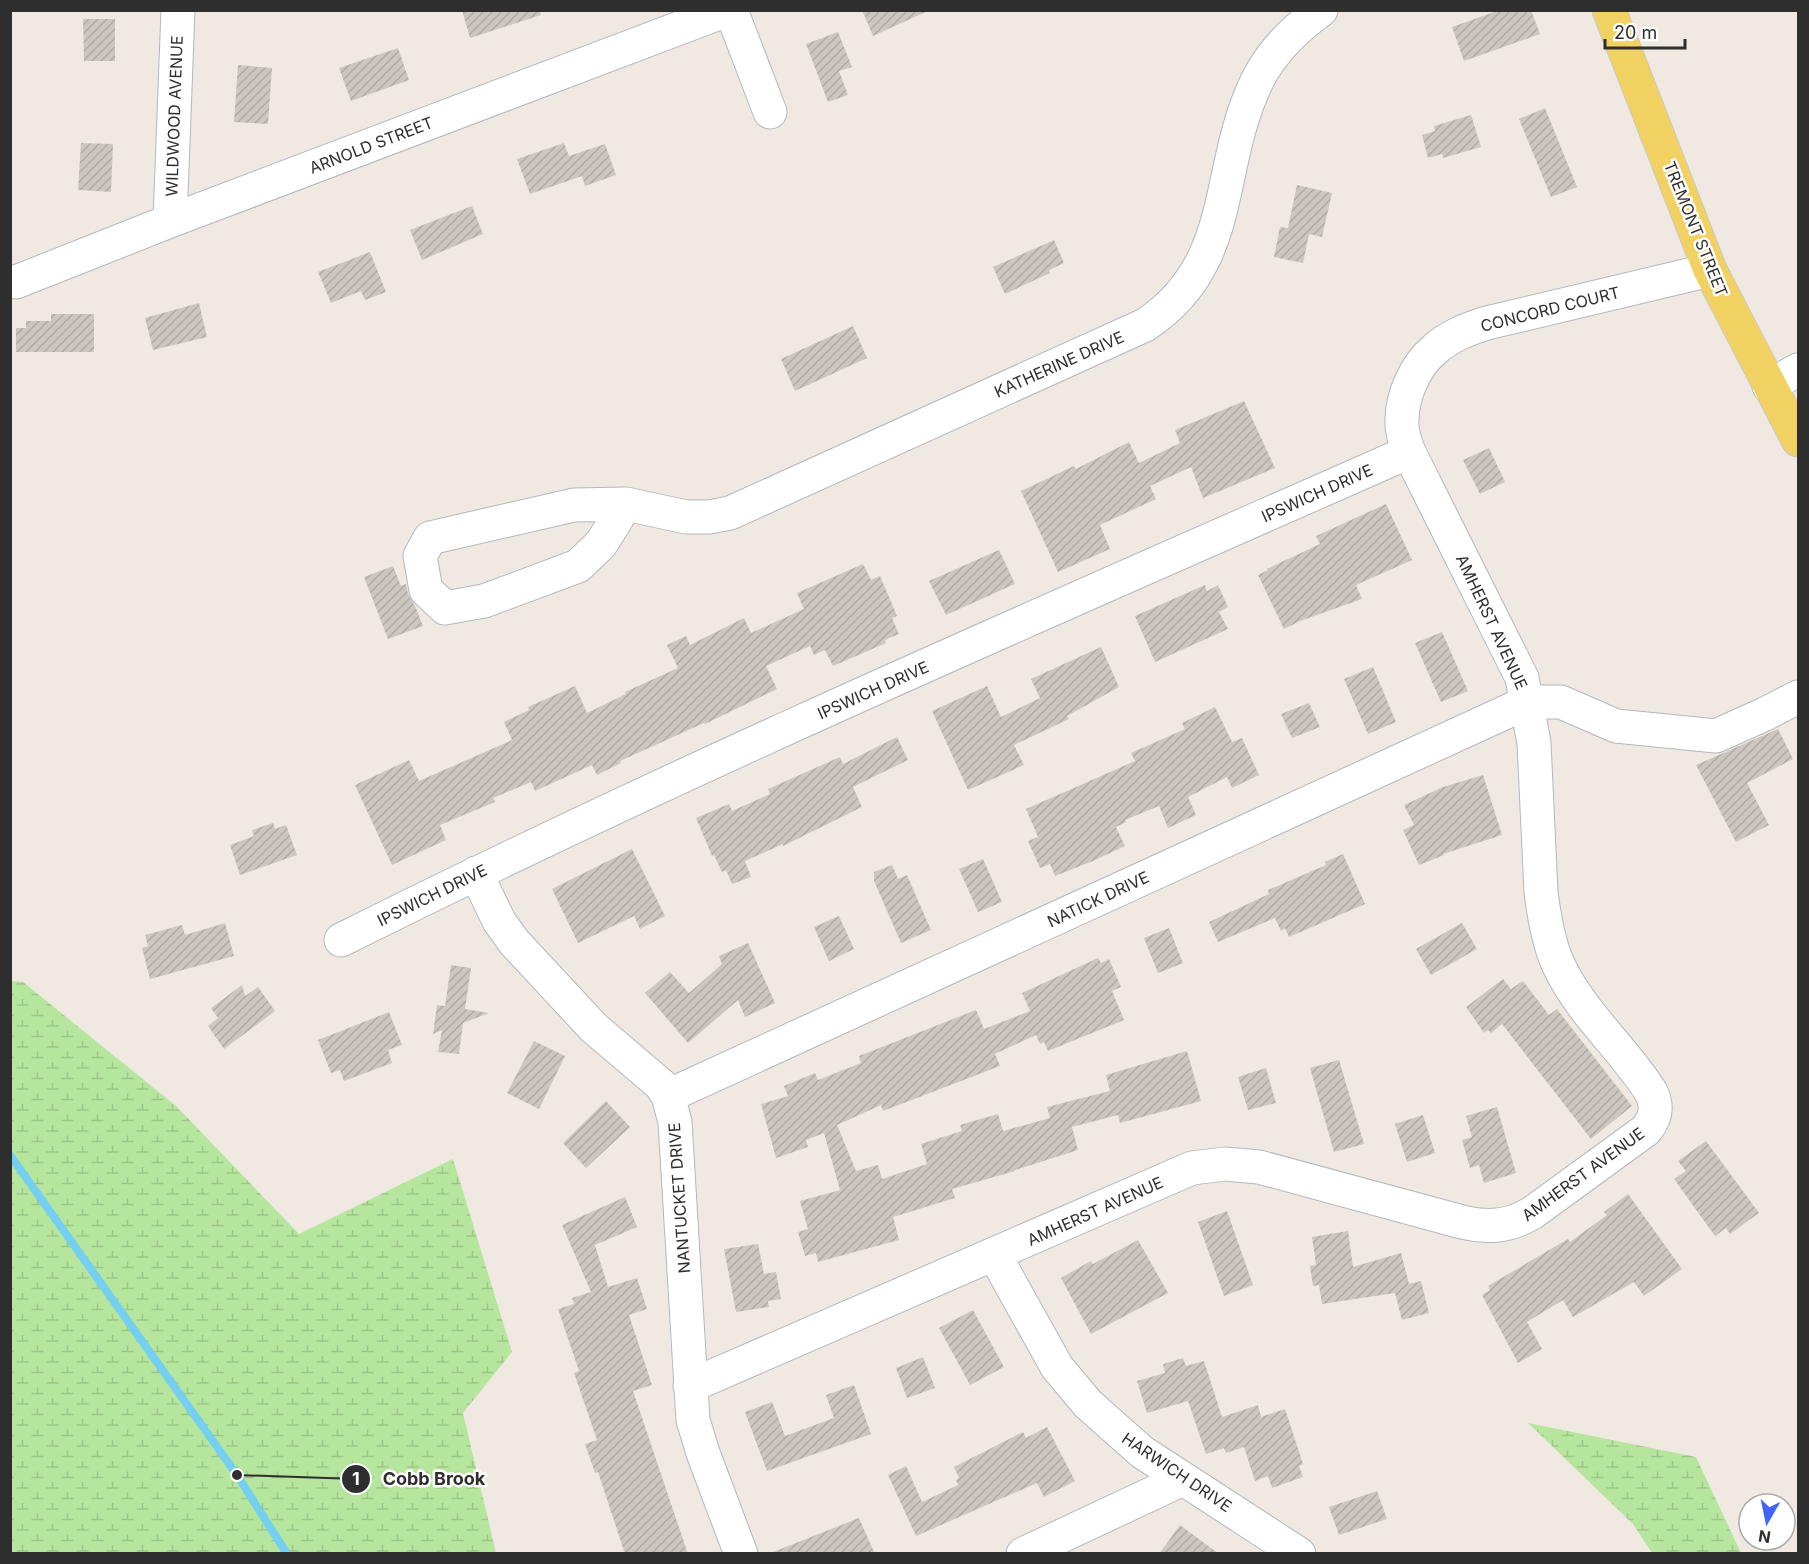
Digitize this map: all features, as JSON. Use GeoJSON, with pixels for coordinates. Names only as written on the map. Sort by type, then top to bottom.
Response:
{"type":"FeatureCollection","features":[{"type":"Feature","properties":{"kind":"main road","name":"TREMONT STREET"},"geometry":{"type":"LineString","coordinates":[[1609,10],[1710,270],[1798,440]]}},
{"type":"Feature","properties":{"kind":"street","name":"WILDWOOD AVENUE"},"geometry":{"type":"LineString","coordinates":[[171,221],[178,10]]}},
{"type":"Feature","properties":{"kind":"street","name":"ARNOLD STREET"},"geometry":{"type":"LineString","coordinates":[[16,282],[729,10]]}},
{"type":"Feature","properties":{"kind":"street"},"geometry":{"type":"LineString","coordinates":[[729,10],[770,112]]}},
{"type":"Feature","properties":{"kind":"street","name":"KATHERINE DRIVE"},"geometry":{"type":"LineString","coordinates":[[626,504],[601,544],[578,566],[484,601],[445,608],[426,590],[420,556],[430,538],[574,505],[626,504],[686,517],[708,517],[730,513],[1145,325],[1178,299],[1202,265],[1210,246],[1237,138],[1257,81],[1269,60],[1285,40],[1321,10]]}},
{"type":"Feature","properties":{"kind":"street","name":"CONCORD COURT"},"geometry":{"type":"LineString","coordinates":[[1409,452],[1402,432],[1401,419],[1408,389],[1422,363],[1448,339],[1487,323],[1710,270]]}},
{"type":"Feature","properties":{"kind":"street"},"geometry":{"type":"LineString","coordinates":[[1770,386],[1798,370]]}},
{"type":"Feature","properties":{"kind":"street","name":"AMHERST AVENUE"},"geometry":{"type":"LineString","coordinates":[[690,1386],[1192,1168],[1242,1164],[1276,1170],[1462,1222],[1490,1226],[1509,1224],[1532,1213],[1646,1130],[1654,1119],[1655,1098],[1573,991],[1557,963],[1550,941],[1541,892],[1534,743],[1522,678],[1409,452]]}},
{"type":"Feature","properties":{"kind":"street","name":"IPSWICH DRIVE"},"geometry":{"type":"LineString","coordinates":[[341,940],[476,873],[830,709],[1409,452]]}},
{"type":"Feature","properties":{"kind":"street"},"geometry":{"type":"LineString","coordinates":[[1528,702],[1561,702],[1616,726],[1716,736],[1798,697]]}},
{"type":"Feature","properties":{"kind":"street","name":"NATICK DRIVE"},"geometry":{"type":"LineString","coordinates":[[668,1096],[1528,702]]}},
{"type":"Feature","properties":{"kind":"street","name":"NANTUCKET DRIVE"},"geometry":{"type":"LineString","coordinates":[[476,873],[499,921],[521,952],[594,1028],[620,1052],[652,1075],[668,1096],[675,1122],[693,1420],[741,1554]]}},
{"type":"Feature","properties":{"kind":"street","name":"HARWICH DRIVE"},"geometry":{"type":"LineString","coordinates":[[994,1254],[1057,1367],[1088,1404],[1124,1437],[1299,1554]]}},
{"type":"Feature","properties":{"kind":"street"},"geometry":{"type":"LineString","coordinates":[[1023,1554],[1184,1479]]}},
{"type":"Feature","properties":{"kind":"green space"},"geometry":{"type":"Polygon","coordinates":[[[11,981],[23,982],[176,1106],[299,1234],[453,1159],[512,1352],[463,1413],[496,1553],[11,1553],[11,981]]]}},
{"type":"Feature","properties":{"kind":"green space"},"geometry":{"type":"Polygon","coordinates":[[[1528,1423],[1696,1457],[1737,1544],[1737,1552],[1741,1553],[1652,1553],[1633,1524],[1528,1423]]]}},
{"type":"Feature","properties":{"kind":"building"},"geometry":{"type":"Polygon","coordinates":[[[462,10],[540,10],[541,15],[470,38],[462,10]]]}},
{"type":"Feature","properties":{"kind":"building"},"geometry":{"type":"Polygon","coordinates":[[[862,10],[930,10],[873,36],[862,10]]]}},
{"type":"Feature","properties":{"kind":"building"},"geometry":{"type":"Polygon","coordinates":[[[1500,10],[1531,10],[1540,34],[1464,61],[1452,27],[1500,10]]]}},
{"type":"Feature","properties":{"kind":"building"},"geometry":{"type":"Polygon","coordinates":[[[83,19],[115,19],[115,61],[84,61],[83,19]]]}},
{"type":"Feature","properties":{"kind":"building"},"geometry":{"type":"Polygon","coordinates":[[[838,32],[852,67],[839,71],[848,95],[828,102],[806,44],[838,32]]]}},
{"type":"Feature","properties":{"kind":"building"},"geometry":{"type":"Polygon","coordinates":[[[398,48],[409,80],[351,101],[339,68],[398,48]]]}},
{"type":"Feature","properties":{"kind":"building"},"geometry":{"type":"Polygon","coordinates":[[[238,65],[272,68],[268,124],[234,122],[238,65]]]}},
{"type":"Feature","properties":{"kind":"building"},"geometry":{"type":"Polygon","coordinates":[[[1545,108],[1577,187],[1551,197],[1519,119],[1545,108]]]}},
{"type":"Feature","properties":{"kind":"building"},"geometry":{"type":"Polygon","coordinates":[[[1471,115],[1481,147],[1443,158],[1442,154],[1428,158],[1422,135],[1435,131],[1434,126],[1471,115]]]}},
{"type":"Feature","properties":{"kind":"building"},"geometry":{"type":"Polygon","coordinates":[[[81,143],[113,144],[111,192],[78,190],[81,143]]]}},
{"type":"Feature","properties":{"kind":"building"},"geometry":{"type":"Polygon","coordinates":[[[564,143],[569,156],[605,144],[616,175],[585,186],[582,176],[530,194],[517,159],[564,143]]]}},
{"type":"Feature","properties":{"kind":"building"},"geometry":{"type":"Polygon","coordinates":[[[1297,185],[1332,193],[1322,237],[1309,234],[1303,263],[1274,257],[1280,227],[1288,228],[1297,185]]]}},
{"type":"Feature","properties":{"kind":"building"},"geometry":{"type":"Polygon","coordinates":[[[472,206],[483,234],[422,260],[410,230],[472,206]]]}},
{"type":"Feature","properties":{"kind":"building"},"geometry":{"type":"Polygon","coordinates":[[[1054,240],[1064,263],[1049,270],[1050,273],[1005,294],[993,267],[1054,240]]]}},
{"type":"Feature","properties":{"kind":"building"},"geometry":{"type":"Polygon","coordinates":[[[370,252],[386,292],[365,300],[361,291],[331,303],[318,272],[370,252]]]}},
{"type":"Feature","properties":{"kind":"building"},"geometry":{"type":"Polygon","coordinates":[[[199,303],[207,337],[153,350],[145,318],[199,303]]]}},
{"type":"Feature","properties":{"kind":"building"},"geometry":{"type":"Polygon","coordinates":[[[51,314],[94,314],[94,352],[16,352],[16,328],[26,328],[26,321],[51,321],[51,314]]]}},
{"type":"Feature","properties":{"kind":"building"},"geometry":{"type":"Polygon","coordinates":[[[853,326],[867,358],[795,391],[781,359],[853,326]]]}},
{"type":"Feature","properties":{"kind":"building"},"geometry":{"type":"Polygon","coordinates":[[[1244,401],[1275,468],[1203,498],[1191,467],[1150,486],[1156,499],[1100,525],[1110,549],[1058,572],[1021,491],[1074,466],[1076,469],[1129,442],[1139,463],[1180,443],[1175,430],[1244,401]]]}},
{"type":"Feature","properties":{"kind":"building"},"geometry":{"type":"Polygon","coordinates":[[[1489,448],[1505,482],[1480,494],[1463,460],[1489,448]]]}},
{"type":"Feature","properties":{"kind":"building"},"geometry":{"type":"Polygon","coordinates":[[[1386,504],[1412,560],[1356,585],[1362,599],[1284,629],[1258,575],[1320,544],[1316,536],[1386,504]]]}},
{"type":"Feature","properties":{"kind":"building"},"geometry":{"type":"Polygon","coordinates":[[[999,550],[1015,584],[946,615],[929,581],[999,550]]]}},
{"type":"Feature","properties":{"kind":"building"},"geometry":{"type":"Polygon","coordinates":[[[863,564],[871,580],[880,576],[897,616],[892,618],[899,634],[885,640],[886,643],[833,666],[825,650],[814,655],[810,646],[766,666],[777,689],[705,724],[620,761],[621,763],[597,775],[592,765],[535,791],[531,782],[493,798],[495,802],[440,825],[446,840],[392,865],[355,785],[409,760],[419,781],[512,740],[504,722],[529,710],[528,707],[575,686],[587,713],[626,694],[625,692],[678,668],[667,645],[686,636],[690,645],[744,618],[751,633],[804,609],[797,593],[863,564]]]}},
{"type":"Feature","properties":{"kind":"building"},"geometry":{"type":"Polygon","coordinates":[[[393,566],[401,586],[406,584],[408,594],[423,626],[388,639],[364,577],[393,566]]]}},
{"type":"Feature","properties":{"kind":"building"},"geometry":{"type":"Polygon","coordinates":[[[1205,585],[1207,591],[1218,585],[1228,607],[1219,612],[1228,629],[1155,662],[1135,616],[1205,585]]]}},
{"type":"Feature","properties":{"kind":"building"},"geometry":{"type":"Polygon","coordinates":[[[1442,632],[1468,691],[1441,702],[1415,643],[1442,632]]]}},
{"type":"Feature","properties":{"kind":"building"},"geometry":{"type":"Polygon","coordinates":[[[1101,647],[1119,687],[1067,716],[1069,719],[1014,745],[1024,765],[968,790],[932,711],[987,686],[1001,717],[1040,698],[1031,679],[1101,647]]]}},
{"type":"Feature","properties":{"kind":"building"},"geometry":{"type":"Polygon","coordinates":[[[1373,667],[1396,722],[1368,734],[1344,679],[1373,667]]]}},
{"type":"Feature","properties":{"kind":"building"},"geometry":{"type":"Polygon","coordinates":[[[1309,703],[1320,727],[1292,738],[1281,714],[1309,703]]]}},
{"type":"Feature","properties":{"kind":"building"},"geometry":{"type":"Polygon","coordinates":[[[1215,707],[1232,742],[1242,738],[1259,775],[1232,788],[1227,777],[1188,797],[1196,815],[1168,828],[1159,806],[1125,820],[1126,822],[1116,827],[1125,846],[1093,861],[1055,876],[1050,864],[1040,868],[1028,841],[1038,837],[1026,809],[1135,761],[1131,753],[1185,729],[1182,723],[1215,707]]]}},
{"type":"Feature","properties":{"kind":"building"},"geometry":{"type":"Polygon","coordinates":[[[1778,729],[1793,759],[1747,783],[1769,825],[1736,842],[1696,765],[1778,729]]]}},
{"type":"Feature","properties":{"kind":"building"},"geometry":{"type":"Polygon","coordinates":[[[897,737],[908,760],[853,787],[862,807],[783,846],[783,844],[745,861],[751,877],[732,884],[726,870],[722,872],[714,855],[712,856],[696,818],[729,804],[732,811],[770,794],[768,789],[840,757],[843,764],[897,737]]]}},
{"type":"Feature","properties":{"kind":"building"},"geometry":{"type":"Polygon","coordinates":[[[1483,775],[1502,835],[1443,854],[1419,865],[1403,830],[1414,825],[1404,805],[1443,787],[1483,775]]]}},
{"type":"Feature","properties":{"kind":"building"},"geometry":{"type":"Polygon","coordinates":[[[273,823],[275,829],[286,825],[297,855],[240,875],[230,845],[254,836],[252,830],[273,823]]]}},
{"type":"Feature","properties":{"kind":"building"},"geometry":{"type":"Polygon","coordinates":[[[632,849],[665,916],[640,929],[634,916],[578,943],[552,889],[632,849]]]}},
{"type":"Feature","properties":{"kind":"building"},"geometry":{"type":"Polygon","coordinates":[[[1343,854],[1365,904],[1289,937],[1285,928],[1281,931],[1275,918],[1218,942],[1209,922],[1269,894],[1268,890],[1326,865],[1325,862],[1343,854]]]}},
{"type":"Feature","properties":{"kind":"building"},"geometry":{"type":"Polygon","coordinates":[[[983,859],[1002,902],[978,912],[959,869],[983,859]]]}},
{"type":"Feature","properties":{"kind":"building"},"geometry":{"type":"Polygon","coordinates":[[[892,865],[898,879],[907,875],[931,930],[901,943],[874,881],[874,872],[892,865]]]}},
{"type":"Feature","properties":{"kind":"building"},"geometry":{"type":"Polygon","coordinates":[[[839,916],[854,949],[829,961],[814,927],[839,916]]]}},
{"type":"Feature","properties":{"kind":"building"},"geometry":{"type":"Polygon","coordinates":[[[225,923],[234,956],[150,979],[142,948],[148,946],[145,935],[182,925],[185,935],[225,923]]]}},
{"type":"Feature","properties":{"kind":"building"},"geometry":{"type":"Polygon","coordinates":[[[1462,923],[1477,949],[1431,975],[1416,949],[1462,923]]]}},
{"type":"Feature","properties":{"kind":"building"},"geometry":{"type":"Polygon","coordinates":[[[1169,928],[1183,963],[1158,973],[1144,938],[1169,928]]]}},
{"type":"Feature","properties":{"kind":"building"},"geometry":{"type":"Polygon","coordinates":[[[748,943],[775,1003],[745,1017],[738,1000],[688,1043],[645,993],[670,972],[689,993],[722,964],[719,956],[748,943]]]}},
{"type":"Feature","properties":{"kind":"building"},"geometry":{"type":"Polygon","coordinates":[[[1098,958],[1101,963],[1109,959],[1121,987],[1112,991],[1124,1020],[1048,1051],[1044,1042],[1040,1044],[1036,1035],[995,1054],[1000,1066],[883,1111],[881,1105],[837,1125],[856,1171],[878,1165],[882,1179],[927,1164],[921,1144],[962,1131],[960,1125],[998,1114],[1003,1131],[1050,1118],[1047,1107],[1110,1091],[1106,1075],[1187,1051],[1201,1101],[1120,1123],[1118,1115],[1072,1127],[1078,1150],[952,1189],[955,1198],[893,1217],[899,1240],[818,1262],[816,1253],[805,1256],[798,1232],[808,1229],[800,1201],[840,1190],[824,1133],[806,1140],[808,1147],[776,1158],[761,1104],[788,1096],[784,1086],[815,1073],[818,1080],[861,1063],[859,1056],[976,1010],[984,1029],[1030,1011],[1022,993],[1098,958]]]}},
{"type":"Feature","properties":{"kind":"building"},"geometry":{"type":"Polygon","coordinates":[[[451,965],[471,968],[465,1009],[489,1013],[463,1023],[459,1054],[438,1052],[442,1030],[433,1034],[437,1005],[445,1006],[451,965]]]}},
{"type":"Feature","properties":{"kind":"building"},"geometry":{"type":"Polygon","coordinates":[[[1503,979],[1511,989],[1523,981],[1549,1015],[1557,1009],[1632,1106],[1591,1139],[1502,1024],[1491,1033],[1488,1030],[1484,1033],[1466,1007],[1503,979]]]}},
{"type":"Feature","properties":{"kind":"building"},"geometry":{"type":"Polygon","coordinates":[[[242,985],[245,996],[258,987],[275,1011],[224,1049],[208,1026],[218,1018],[211,1008],[242,985]]]}},
{"type":"Feature","properties":{"kind":"building"},"geometry":{"type":"Polygon","coordinates":[[[389,1012],[402,1045],[388,1050],[392,1063],[344,1081],[340,1070],[331,1073],[318,1040],[389,1012]]]}},
{"type":"Feature","properties":{"kind":"building"},"geometry":{"type":"Polygon","coordinates":[[[534,1041],[565,1056],[539,1109],[507,1093],[534,1041]]]}},
{"type":"Feature","properties":{"kind":"building"},"geometry":{"type":"Polygon","coordinates":[[[1339,1060],[1364,1144],[1334,1152],[1310,1068],[1339,1060]]]}},
{"type":"Feature","properties":{"kind":"building"},"geometry":{"type":"Polygon","coordinates":[[[1266,1068],[1276,1103],[1248,1110],[1238,1077],[1266,1068]]]}},
{"type":"Feature","properties":{"kind":"building"},"geometry":{"type":"Polygon","coordinates":[[[606,1101],[630,1127],[586,1168],[563,1143],[606,1101]]]}},
{"type":"Feature","properties":{"kind":"building"},"geometry":{"type":"Polygon","coordinates":[[[1497,1107],[1516,1173],[1484,1183],[1479,1165],[1470,1168],[1462,1140],[1472,1137],[1466,1116],[1497,1107]]]}},
{"type":"Feature","properties":{"kind":"building"},"geometry":{"type":"Polygon","coordinates":[[[1423,1115],[1435,1153],[1407,1162],[1395,1124],[1423,1115]]]}},
{"type":"Feature","properties":{"kind":"building"},"geometry":{"type":"Polygon","coordinates":[[[1706,1141],[1759,1213],[1730,1234],[1726,1228],[1715,1236],[1674,1179],[1686,1171],[1678,1161],[1706,1141]]]}},
{"type":"Feature","properties":{"kind":"building"},"geometry":{"type":"Polygon","coordinates":[[[1628,1194],[1682,1269],[1644,1296],[1634,1282],[1573,1317],[1563,1300],[1527,1322],[1542,1349],[1518,1363],[1482,1295],[1490,1290],[1488,1286],[1568,1239],[1570,1242],[1607,1215],[1604,1212],[1628,1194]]]}},
{"type":"Feature","properties":{"kind":"building"},"geometry":{"type":"Polygon","coordinates":[[[625,1197],[637,1227],[595,1245],[608,1287],[637,1278],[647,1309],[629,1315],[652,1385],[633,1391],[688,1554],[625,1554],[598,1472],[595,1473],[585,1444],[597,1440],[574,1373],[579,1371],[558,1309],[574,1304],[572,1298],[591,1292],[562,1225],[625,1197]]]}},
{"type":"Feature","properties":{"kind":"building"},"geometry":{"type":"Polygon","coordinates":[[[1227,1211],[1253,1285],[1224,1296],[1198,1222],[1227,1211]]]}},
{"type":"Feature","properties":{"kind":"building"},"geometry":{"type":"Polygon","coordinates":[[[1348,1231],[1353,1267],[1401,1253],[1409,1284],[1421,1281],[1429,1313],[1402,1320],[1395,1293],[1322,1304],[1319,1285],[1313,1286],[1310,1266],[1316,1265],[1312,1237],[1348,1231]]]}},
{"type":"Feature","properties":{"kind":"building"},"geometry":{"type":"Polygon","coordinates":[[[1138,1240],[1168,1293],[1091,1334],[1061,1278],[1091,1261],[1093,1264],[1138,1240]]]}},
{"type":"Feature","properties":{"kind":"building"},"geometry":{"type":"Polygon","coordinates":[[[758,1244],[764,1274],[776,1272],[781,1299],[768,1301],[769,1307],[736,1312],[724,1249],[758,1244]]]}},
{"type":"Feature","properties":{"kind":"building"},"geometry":{"type":"Polygon","coordinates":[[[973,1310],[1004,1367],[970,1385],[939,1328],[973,1310]]]}},
{"type":"Feature","properties":{"kind":"building"},"geometry":{"type":"Polygon","coordinates":[[[923,1357],[935,1388],[907,1398],[896,1368],[923,1357]]]}},
{"type":"Feature","properties":{"kind":"building"},"geometry":{"type":"Polygon","coordinates":[[[1183,1358],[1186,1366],[1204,1361],[1222,1417],[1258,1405],[1261,1417],[1285,1409],[1303,1464],[1299,1466],[1303,1477],[1272,1488],[1268,1476],[1255,1481],[1244,1447],[1226,1453],[1224,1448],[1206,1454],[1188,1401],[1147,1413],[1137,1381],[1165,1373],[1163,1364],[1183,1358]]]}},
{"type":"Feature","properties":{"kind":"building"},"geometry":{"type":"Polygon","coordinates":[[[854,1385],[871,1434],[767,1471],[745,1412],[772,1402],[785,1436],[834,1418],[826,1395],[854,1385]]]}},
{"type":"Feature","properties":{"kind":"building"},"geometry":{"type":"Polygon","coordinates":[[[1047,1427],[1075,1481],[1044,1497],[1037,1483],[916,1536],[888,1475],[906,1466],[922,1502],[958,1485],[956,1480],[959,1478],[954,1467],[1023,1432],[1026,1438],[1047,1427]]]}},
{"type":"Feature","properties":{"kind":"building"},"geometry":{"type":"Polygon","coordinates":[[[1377,1491],[1387,1519],[1339,1535],[1329,1507],[1377,1491]]]}},
{"type":"Feature","properties":{"kind":"building"},"geometry":{"type":"Polygon","coordinates":[[[859,1518],[875,1554],[773,1554],[773,1552],[859,1518]]]}},
{"type":"Feature","properties":{"kind":"building"},"geometry":{"type":"Polygon","coordinates":[[[1180,1525],[1219,1554],[1159,1554],[1180,1525]]]}},
{"type":"Feature","properties":{"kind":"waterway"},"geometry":{"type":"LineString","coordinates":[[10,1155],[237,1475],[287,1554]]}},
{"type":"Feature","properties":{"kind":"place","name":"Cobb Brook"},"geometry":{"type":"Point","coordinates":[237,1475]}}]}
